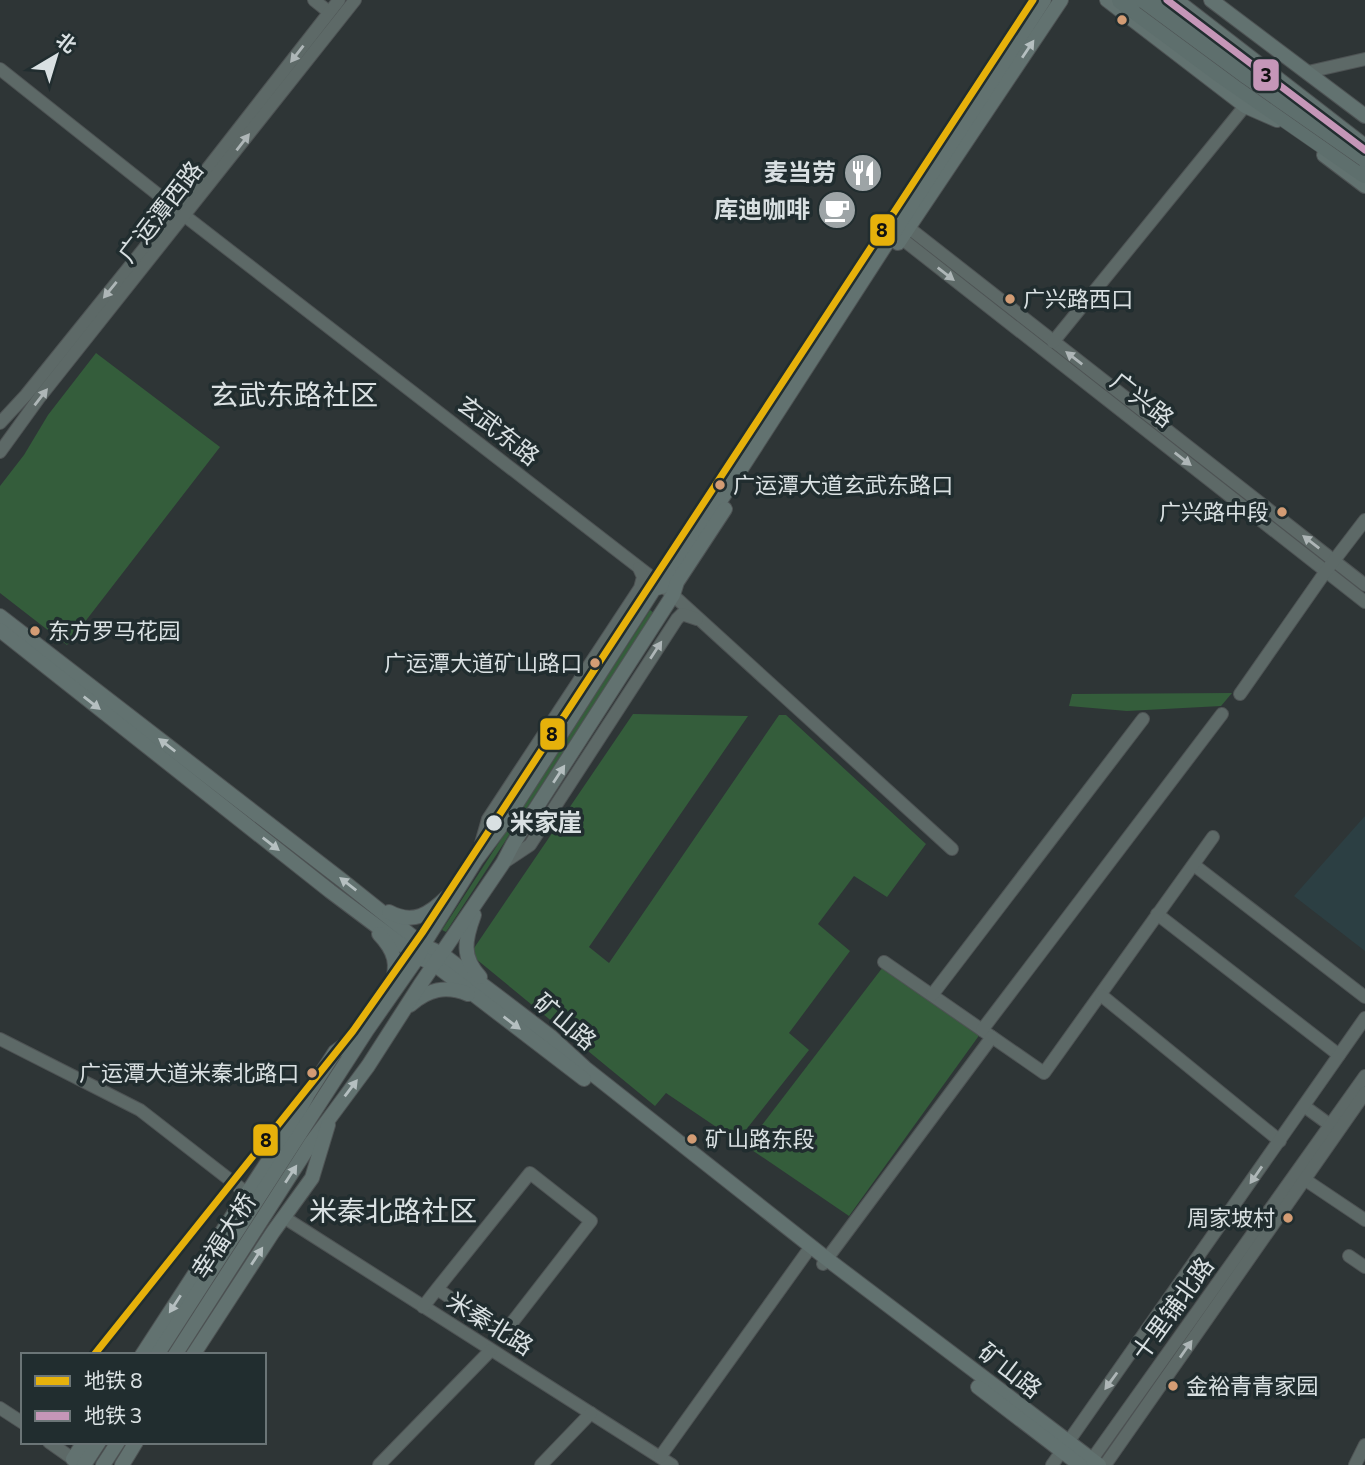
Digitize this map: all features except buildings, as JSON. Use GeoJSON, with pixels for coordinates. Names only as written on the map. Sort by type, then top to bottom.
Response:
{"type":"FeatureCollection","features":[{"type":"Feature","properties":{"kind":"highway"},"geometry":{"type":"LineString","coordinates":[[1121,0],[1218,72],[1365,174]]}},
{"type":"Feature","properties":{"kind":"highway"},"geometry":{"type":"LineString","coordinates":[[1145,0],[1365,159]]}},
{"type":"Feature","properties":{"kind":"main road"},"geometry":{"type":"LineString","coordinates":[[306,1139],[331,1115],[368,1066],[483,894],[601,709],[668,591],[677,582],[903,228],[1044,0]]}},
{"type":"Feature","properties":{"kind":"main road"},"geometry":{"type":"LineString","coordinates":[[903,228],[1061,0]]}},
{"type":"Feature","properties":{"kind":"main road"},"geometry":{"type":"LineString","coordinates":[[1107,0],[1245,106],[1275,118],[1365,186]]}},
{"type":"Feature","properties":{"kind":"main road"},"geometry":{"type":"LineString","coordinates":[[1154,0],[1365,159]]}},
{"type":"Feature","properties":{"kind":"main road"},"geometry":{"type":"LineString","coordinates":[[1176,0],[1365,146]]}},
{"type":"Feature","properties":{"kind":"main road"},"geometry":{"type":"LineString","coordinates":[[1211,0],[1365,116]]}},
{"type":"Feature","properties":{"kind":"main road"},"geometry":{"type":"LineString","coordinates":[[1262,40],[1278,79]]}},
{"type":"Feature","properties":{"kind":"main road"},"geometry":{"type":"LineString","coordinates":[[306,1139],[367,1030],[421,951],[476,859],[508,817],[654,589],[668,591]]}},
{"type":"Feature","properties":{"kind":"main road","name":"矿山路"},"geometry":{"type":"LineString","coordinates":[[0,616],[368,900],[421,951]]}},
{"type":"Feature","properties":{"kind":"main road","name":"矿山路"},"geometry":{"type":"LineString","coordinates":[[0,631],[353,908],[500,997],[825,1261],[1064,1447],[1093,1464]]}},
{"type":"Feature","properties":{"kind":"main road"},"geometry":{"type":"LineString","coordinates":[[368,900],[397,916],[418,918],[432,911],[461,884]]}},
{"type":"Feature","properties":{"kind":"main road"},"geometry":{"type":"LineString","coordinates":[[483,894],[466,939],[466,955],[472,969],[500,997]]}},
{"type":"Feature","properties":{"kind":"main road"},"geometry":{"type":"LineString","coordinates":[[353,908],[385,941],[395,957],[396,974],[380,1012]]}},
{"type":"Feature","properties":{"kind":"main road","name":"矿山路"},"geometry":{"type":"LineString","coordinates":[[438,959],[483,1001],[807,1252],[825,1261]]}},
{"type":"Feature","properties":{"kind":"main road"},"geometry":{"type":"LineString","coordinates":[[401,1013],[423,995],[442,988],[461,991],[483,1001]]}},
{"type":"Feature","properties":{"kind":"main road"},"geometry":{"type":"LineString","coordinates":[[143,1353],[248,1194],[335,1052],[367,1030]]}},
{"type":"Feature","properties":{"kind":"main road"},"geometry":{"type":"LineString","coordinates":[[194,1353],[273,1232],[312,1178],[331,1115]]}},
{"type":"Feature","properties":{"kind":"main road","name":"幸福大桥"},"geometry":{"type":"LineString","coordinates":[[158,1353],[306,1139]]}},
{"type":"Feature","properties":{"kind":"main road","name":"幸福大桥"},"geometry":{"type":"LineString","coordinates":[[176,1353],[306,1139]]}},
{"type":"Feature","properties":{"kind":"main road"},"geometry":{"type":"LineString","coordinates":[[79,1463],[84,1444]]}},
{"type":"Feature","properties":{"kind":"main road"},"geometry":{"type":"LineString","coordinates":[[79,1463],[97,1444]]}},
{"type":"Feature","properties":{"kind":"main road"},"geometry":{"type":"LineString","coordinates":[[103,1465],[117,1444]]}},
{"type":"Feature","properties":{"kind":"main road"},"geometry":{"type":"LineString","coordinates":[[122,1465],[135,1444]]}},
{"type":"Feature","properties":{"kind":"street"},"geometry":{"type":"LineString","coordinates":[[314,0],[329,12]]}},
{"type":"Feature","properties":{"kind":"street","name":"广运潭西路"},"geometry":{"type":"LineString","coordinates":[[0,452],[339,0]]}},
{"type":"Feature","properties":{"kind":"street","name":"广运潭西路"},"geometry":{"type":"LineString","coordinates":[[0,423],[181,212],[355,0]]}},
{"type":"Feature","properties":{"kind":"street"},"geometry":{"type":"LineString","coordinates":[[1308,72],[1365,59]]}},
{"type":"Feature","properties":{"kind":"street","name":"玄武东路"},"geometry":{"type":"LineString","coordinates":[[0,69],[668,591],[952,849]]}},
{"type":"Feature","properties":{"kind":"street"},"geometry":{"type":"LineString","coordinates":[[1053,342],[1245,106]]}},
{"type":"Feature","properties":{"kind":"street","name":"广兴路"},"geometry":{"type":"LineString","coordinates":[[903,228],[1365,584]]}},
{"type":"Feature","properties":{"kind":"street","name":"广兴路"},"geometry":{"type":"LineString","coordinates":[[903,228],[1365,602]]}},
{"type":"Feature","properties":{"kind":"street"},"geometry":{"type":"LineString","coordinates":[[1240,694],[1365,520]]}},
{"type":"Feature","properties":{"kind":"street"},"geometry":{"type":"LineString","coordinates":[[476,859],[488,819],[640,588],[643,577],[636,565]]}},
{"type":"Feature","properties":{"kind":"street"},"geometry":{"type":"LineString","coordinates":[[503,863],[530,845],[679,616],[690,615],[705,624]]}},
{"type":"Feature","properties":{"kind":"street"},"geometry":{"type":"LineString","coordinates":[[601,709],[633,686]]}},
{"type":"Feature","properties":{"kind":"street"},"geometry":{"type":"LineString","coordinates":[[825,1261],[987,1033],[1222,714]]}},
{"type":"Feature","properties":{"kind":"street"},"geometry":{"type":"LineString","coordinates":[[932,995],[1143,719]]}},
{"type":"Feature","properties":{"kind":"street"},"geometry":{"type":"LineString","coordinates":[[884,962],[1044,1073],[1213,837]]}},
{"type":"Feature","properties":{"kind":"street"},"geometry":{"type":"LineString","coordinates":[[1194,864],[1365,997]]}},
{"type":"Feature","properties":{"kind":"street"},"geometry":{"type":"LineString","coordinates":[[1157,914],[1339,1055]]}},
{"type":"Feature","properties":{"kind":"street"},"geometry":{"type":"LineString","coordinates":[[1101,995],[1280,1141]]}},
{"type":"Feature","properties":{"kind":"street"},"geometry":{"type":"LineString","coordinates":[[1052,1465],[1365,1018]]}},
{"type":"Feature","properties":{"kind":"street"},"geometry":{"type":"LineString","coordinates":[[0,1039],[140,1110],[248,1194]]}},
{"type":"Feature","properties":{"kind":"street","name":"十里铺北路"},"geometry":{"type":"LineString","coordinates":[[1093,1464],[1365,1076]]}},
{"type":"Feature","properties":{"kind":"street","name":"十里铺北路"},"geometry":{"type":"LineString","coordinates":[[1093,1464],[1365,1093]]}},
{"type":"Feature","properties":{"kind":"street"},"geometry":{"type":"LineString","coordinates":[[1304,1106],[1330,1125]]}},
{"type":"Feature","properties":{"kind":"street"},"geometry":{"type":"LineString","coordinates":[[423,1307],[437,1289],[530,1173],[591,1221],[504,1333],[437,1289]]}},
{"type":"Feature","properties":{"kind":"street"},"geometry":{"type":"LineString","coordinates":[[1304,1179],[1365,1220]]}},
{"type":"Feature","properties":{"kind":"street","name":"米秦北路"},"geometry":{"type":"LineString","coordinates":[[285,1217],[672,1465]]}},
{"type":"Feature","properties":{"kind":"street"},"geometry":{"type":"LineString","coordinates":[[660,1457],[807,1252]]}},
{"type":"Feature","properties":{"kind":"street"},"geometry":{"type":"LineString","coordinates":[[1349,1256],[1365,1267]]}},
{"type":"Feature","properties":{"kind":"street"},"geometry":{"type":"LineString","coordinates":[[379,1465],[491,1350]]}},
{"type":"Feature","properties":{"kind":"street"},"geometry":{"type":"LineString","coordinates":[[0,1408],[21,1422]]}},
{"type":"Feature","properties":{"kind":"street"},"geometry":{"type":"LineString","coordinates":[[541,1465],[591,1413]]}},
{"type":"Feature","properties":{"kind":"street"},"geometry":{"type":"LineString","coordinates":[[52,1444],[79,1463]]}},
{"type":"Feature","properties":{"kind":"street"},"geometry":{"type":"LineString","coordinates":[[1355,1465],[1365,1446]]}},
{"type":"Feature","properties":{"kind":"shaded area"},"geometry":{"type":"Polygon","coordinates":[[[1365,816],[1365,951],[1294,896],[1365,816]]]}},
{"type":"Feature","properties":{"kind":"green space"},"geometry":{"type":"Polygon","coordinates":[[[96,353],[220,447],[67,645],[0,593],[0,486],[24,455],[48,415],[96,353]]]}},
{"type":"Feature","properties":{"kind":"green space"},"geometry":{"type":"Polygon","coordinates":[[[650,610],[654,613],[446,932],[442,930],[650,610]]]}},
{"type":"Feature","properties":{"kind":"green space"},"geometry":{"type":"Polygon","coordinates":[[[1232,693],[1221,706],[1127,711],[1069,706],[1072,694],[1232,693]]]}},
{"type":"Feature","properties":{"kind":"green space"},"geometry":{"type":"Polygon","coordinates":[[[633,714],[748,716],[589,947],[609,963],[779,715],[786,715],[926,844],[887,897],[854,876],[818,924],[850,951],[789,1033],[809,1050],[737,1141],[666,1093],[655,1106],[470,954],[633,714]]]}},
{"type":"Feature","properties":{"kind":"green space"},"geometry":{"type":"Polygon","coordinates":[[[886,963],[983,1030],[849,1216],[746,1146],[886,963]]]}},
{"type":"Feature","properties":{"kind":"metro line","name":"8"},"geometry":{"type":"LineString","coordinates":[[96,1353],[353,1031],[422,933],[1033,0]]}},
{"type":"Feature","properties":{"kind":"metro line","name":"3"},"geometry":{"type":"LineString","coordinates":[[1167,0],[1365,150]]}},
{"type":"Feature","properties":{"kind":"place","name":"麦当劳"},"geometry":{"type":"Point","coordinates":[863,173]}},
{"type":"Feature","properties":{"kind":"place","name":"库迪咖啡"},"geometry":{"type":"Point","coordinates":[837,210]}},
{"type":"Feature","properties":{"kind":"place","name":"广兴路西口"},"geometry":{"type":"Point","coordinates":[1010,299]}},
{"type":"Feature","properties":{"kind":"place","name":"广运潭大道玄武东路口"},"geometry":{"type":"Point","coordinates":[720,485]}},
{"type":"Feature","properties":{"kind":"place","name":"广兴路中段"},"geometry":{"type":"Point","coordinates":[1282,512]}},
{"type":"Feature","properties":{"kind":"place","name":"东方罗马花园"},"geometry":{"type":"Point","coordinates":[35,631]}},
{"type":"Feature","properties":{"kind":"place","name":"广运潭大道矿山路口"},"geometry":{"type":"Point","coordinates":[595,663]}},
{"type":"Feature","properties":{"kind":"place","name":"米家崖"},"geometry":{"type":"Point","coordinates":[494,823]}},
{"type":"Feature","properties":{"kind":"place","name":"广运潭大道米秦北路口"},"geometry":{"type":"Point","coordinates":[312,1073]}},
{"type":"Feature","properties":{"kind":"place","name":"矿山路东段"},"geometry":{"type":"Point","coordinates":[692,1139]}},
{"type":"Feature","properties":{"kind":"place","name":"周家坡村"},"geometry":{"type":"Point","coordinates":[1288,1218]}},
{"type":"Feature","properties":{"kind":"place","name":"金裕青青家园"},"geometry":{"type":"Point","coordinates":[1173,1386]}},
{"type":"Feature","properties":{"kind":"district","name":"玄武东路社区"},"geometry":{"type":"Point","coordinates":[294,395]}},
{"type":"Feature","properties":{"kind":"district","name":"米秦北路社区"},"geometry":{"type":"Point","coordinates":[393,1211]}}]}
